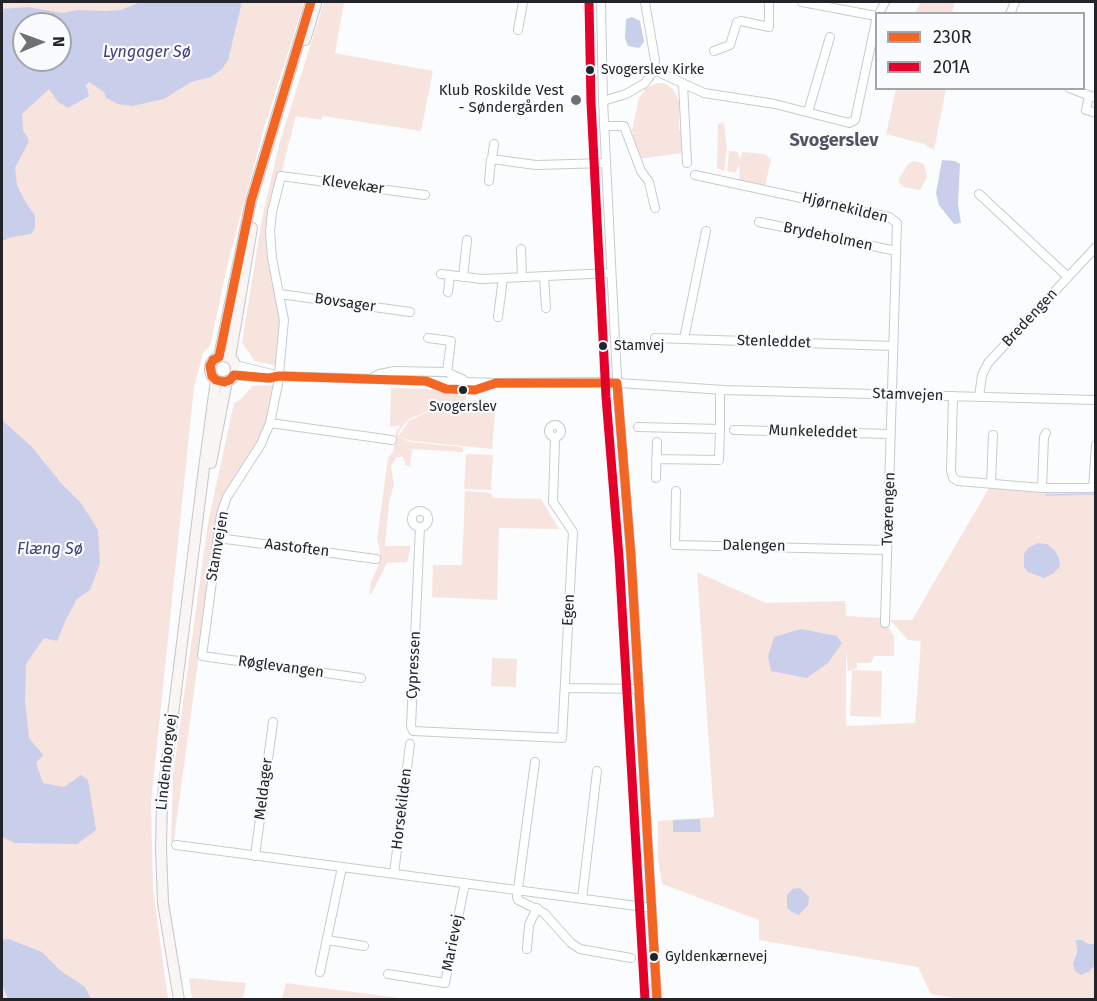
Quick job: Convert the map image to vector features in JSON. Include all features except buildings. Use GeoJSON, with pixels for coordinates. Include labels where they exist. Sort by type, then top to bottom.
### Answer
{"type":"FeatureCollection","features":[{"type":"Feature","properties":{"kind":"main road","name":"Lindenborgvej"},"geometry":{"type":"LineString","coordinates":[[179,999],[163,903],[162,802],[198,524],[227,369],[251,201],[311,2]]}},
{"type":"Feature","properties":{"kind":"main road","name":"Lindenborgvej"},"geometry":{"type":"LineString","coordinates":[[291,74],[310,27],[317,2]]}},
{"type":"Feature","properties":{"kind":"street"},"geometry":{"type":"LineString","coordinates":[[518,30],[523,2]]}},
{"type":"Feature","properties":{"kind":"street"},"geometry":{"type":"LineString","coordinates":[[601,2],[604,126],[617,383],[640,689],[657,999]]}},
{"type":"Feature","properties":{"kind":"street"},"geometry":{"type":"LineString","coordinates":[[603,101],[626,94],[645,82],[654,70],[655,60],[645,2]]}},
{"type":"Feature","properties":{"kind":"street"},"geometry":{"type":"LineString","coordinates":[[714,51],[730,45],[737,22],[769,27],[769,2]]}},
{"type":"Feature","properties":{"kind":"street"},"geometry":{"type":"LineString","coordinates":[[802,2],[875,14]]}},
{"type":"Feature","properties":{"kind":"street"},"geometry":{"type":"LineString","coordinates":[[654,70],[704,93],[775,104],[849,123],[854,122],[875,26]]}},
{"type":"Feature","properties":{"kind":"street"},"geometry":{"type":"LineString","coordinates":[[808,112],[830,37]]}},
{"type":"Feature","properties":{"kind":"street"},"geometry":{"type":"LineString","coordinates":[[683,84],[687,163]]}},
{"type":"Feature","properties":{"kind":"street"},"geometry":{"type":"LineString","coordinates":[[1076,90],[1092,97],[1086,110],[1095,113]]}},
{"type":"Feature","properties":{"kind":"street"},"geometry":{"type":"LineString","coordinates":[[604,126],[624,126],[641,171],[648,182],[655,208]]}},
{"type":"Feature","properties":{"kind":"street"},"geometry":{"type":"LineString","coordinates":[[489,181],[494,144]]}},
{"type":"Feature","properties":{"kind":"street"},"geometry":{"type":"LineString","coordinates":[[492,159],[536,165],[606,163]]}},
{"type":"Feature","properties":{"kind":"street","name":"Hjørnekilden"},"geometry":{"type":"LineString","coordinates":[[695,175],[889,217],[895,221],[897,226],[892,395]]}},
{"type":"Feature","properties":{"kind":"street","name":"Stamvejen"},"geometry":{"type":"LineString","coordinates":[[202,656],[221,514],[228,497],[261,444],[270,423],[279,376],[284,335],[270,231],[281,176]]}},
{"type":"Feature","properties":{"kind":"street","name":"Klevekær"},"geometry":{"type":"LineString","coordinates":[[281,176],[425,195]]}},
{"type":"Feature","properties":{"kind":"street"},"geometry":{"type":"LineString","coordinates":[[979,194],[1068,278]]}},
{"type":"Feature","properties":{"kind":"street","name":"Brydeholmen"},"geometry":{"type":"LineString","coordinates":[[759,222],[896,251]]}},
{"type":"Feature","properties":{"kind":"street"},"geometry":{"type":"LineString","coordinates":[[684,339],[706,231]]}},
{"type":"Feature","properties":{"kind":"street"},"geometry":{"type":"LineString","coordinates":[[463,277],[467,240]]}},
{"type":"Feature","properties":{"kind":"street","name":"Bredengen"},"geometry":{"type":"LineString","coordinates":[[979,397],[982,375],[988,363],[1095,247]]}},
{"type":"Feature","properties":{"kind":"street"},"geometry":{"type":"LineString","coordinates":[[521,249],[522,277]]}},
{"type":"Feature","properties":{"kind":"street"},"geometry":{"type":"LineString","coordinates":[[448,292],[445,275],[482,279],[611,273]]}},
{"type":"Feature","properties":{"kind":"street"},"geometry":{"type":"LineString","coordinates":[[544,276],[546,308]]}},
{"type":"Feature","properties":{"kind":"street"},"geometry":{"type":"LineString","coordinates":[[498,316],[503,278]]}},
{"type":"Feature","properties":{"kind":"street","name":"Bovsager"},"geometry":{"type":"LineString","coordinates":[[280,294],[410,312]]}},
{"type":"Feature","properties":{"kind":"street"},"geometry":{"type":"LineString","coordinates":[[428,338],[451,341],[447,372]]}},
{"type":"Feature","properties":{"kind":"street","name":"Stenleddet"},"geometry":{"type":"LineString","coordinates":[[655,338],[893,346]]}},
{"type":"Feature","properties":{"kind":"street","name":"Stamvejen"},"geometry":{"type":"LineString","coordinates":[[227,369],[269,378],[279,376],[467,382],[617,383],[720,390],[1095,400]]}},
{"type":"Feature","properties":{"kind":"street"},"geometry":{"type":"LineString","coordinates":[[369,379],[379,374],[395,371],[447,372],[467,382]]}},
{"type":"Feature","properties":{"kind":"street"},"geometry":{"type":"LineString","coordinates":[[656,459],[719,460],[720,390]]}},
{"type":"Feature","properties":{"kind":"street","name":"Tværengen"},"geometry":{"type":"LineString","coordinates":[[885,623],[892,395]]}},
{"type":"Feature","properties":{"kind":"street"},"geometry":{"type":"LineString","coordinates":[[953,396],[951,471],[953,478],[958,481],[1042,488],[1094,488],[1095,445]]}},
{"type":"Feature","properties":{"kind":"street"},"geometry":{"type":"LineString","coordinates":[[270,423],[392,440]]}},
{"type":"Feature","properties":{"kind":"street"},"geometry":{"type":"LineString","coordinates":[[638,427],[720,429]]}},
{"type":"Feature","properties":{"kind":"street","name":"Munkeleddet"},"geometry":{"type":"LineString","coordinates":[[734,430],[891,434]]}},
{"type":"Feature","properties":{"kind":"street"},"geometry":{"type":"LineString","coordinates":[[1042,488],[1046,433]]}},
{"type":"Feature","properties":{"kind":"street"},"geometry":{"type":"LineString","coordinates":[[991,483],[993,435]]}},
{"type":"Feature","properties":{"kind":"street","name":"Egen"},"geometry":{"type":"LineString","coordinates":[[474,735],[562,738],[573,532],[553,502],[555,438]]}},
{"type":"Feature","properties":{"kind":"street"},"geometry":{"type":"LineString","coordinates":[[656,478],[657,442]]}},
{"type":"Feature","properties":{"kind":"street","name":"Dalengen"},"geometry":{"type":"LineString","coordinates":[[676,491],[675,545],[887,550]]}},
{"type":"Feature","properties":{"kind":"street","name":"Cypressen"},"geometry":{"type":"LineString","coordinates":[[420,527],[411,726],[413,731],[474,735]]}},
{"type":"Feature","properties":{"kind":"street","name":"Aastoften"},"geometry":{"type":"LineString","coordinates":[[218,538],[376,559]]}},
{"type":"Feature","properties":{"kind":"street","name":"Røglevangen"},"geometry":{"type":"LineString","coordinates":[[202,656],[361,678]]}},
{"type":"Feature","properties":{"kind":"street"},"geometry":{"type":"LineString","coordinates":[[566,688],[640,689]]}},
{"type":"Feature","properties":{"kind":"street","name":"Meldager"},"geometry":{"type":"LineString","coordinates":[[255,856],[273,722]]}},
{"type":"Feature","properties":{"kind":"street","name":"Horsekilden"},"geometry":{"type":"LineString","coordinates":[[394,874],[410,744]]}},
{"type":"Feature","properties":{"kind":"street"},"geometry":{"type":"LineString","coordinates":[[535,762],[518,900],[537,908],[580,949],[631,958]]}},
{"type":"Feature","properties":{"kind":"street"},"geometry":{"type":"LineString","coordinates":[[582,898],[597,771]]}},
{"type":"Feature","properties":{"kind":"street"},"geometry":{"type":"LineString","coordinates":[[176,845],[652,908]]}},
{"type":"Feature","properties":{"kind":"street"},"geometry":{"type":"LineString","coordinates":[[320,972],[342,867]]}},
{"type":"Feature","properties":{"kind":"street","name":"Marievej"},"geometry":{"type":"LineString","coordinates":[[388,974],[445,983],[465,883]]}},
{"type":"Feature","properties":{"kind":"street"},"geometry":{"type":"LineString","coordinates":[[527,949],[529,925],[537,908]]}},
{"type":"Feature","properties":{"kind":"street"},"geometry":{"type":"LineString","coordinates":[[327,940],[364,946]]}},
{"type":"Feature","properties":{"kind":"shaded area"},"geometry":{"type":"Polygon","coordinates":[[[2,2],[304,2],[264,128],[228,262],[210,346],[203,353],[194,387],[151,803],[153,889],[168,999],[2,1000],[2,2]]]}},
{"type":"Feature","properties":{"kind":"shaded area"},"geometry":{"type":"Polygon","coordinates":[[[324,2],[344,2],[335,53],[433,71],[421,131],[323,116],[321,120],[296,116],[269,220],[280,323],[277,366],[255,361],[242,343],[262,218],[279,145],[324,2]]]}},
{"type":"Feature","properties":{"kind":"shaded area"},"geometry":{"type":"Polygon","coordinates":[[[921,2],[955,2],[952,12],[916,12],[921,2]]]}},
{"type":"Feature","properties":{"kind":"shaded area"},"geometry":{"type":"Polygon","coordinates":[[[657,83],[664,83],[673,89],[679,101],[679,130],[683,130],[683,153],[637,159],[632,130],[639,98],[646,88],[657,83]]]}},
{"type":"Feature","properties":{"kind":"shaded area"},"geometry":{"type":"Polygon","coordinates":[[[896,90],[946,90],[934,150],[924,144],[886,134],[896,90]]]}},
{"type":"Feature","properties":{"kind":"shaded area"},"geometry":{"type":"Polygon","coordinates":[[[724,122],[727,149],[724,171],[717,168],[718,124],[724,122]]]}},
{"type":"Feature","properties":{"kind":"shaded area"},"geometry":{"type":"Polygon","coordinates":[[[729,151],[738,152],[740,160],[742,152],[765,154],[771,160],[765,186],[739,180],[740,164],[735,173],[727,171],[729,151]]]}},
{"type":"Feature","properties":{"kind":"shaded area"},"geometry":{"type":"Polygon","coordinates":[[[914,161],[924,164],[927,177],[920,190],[904,187],[898,181],[908,164],[914,161]]]}},
{"type":"Feature","properties":{"kind":"shaded area"},"geometry":{"type":"Polygon","coordinates":[[[275,385],[265,429],[225,496],[218,514],[173,847],[171,840],[173,775],[208,523],[234,403],[240,400],[252,386],[275,385]]]}},
{"type":"Feature","properties":{"kind":"shaded area"},"geometry":{"type":"Polygon","coordinates":[[[391,388],[428,389],[447,394],[466,394],[466,400],[427,411],[408,420],[399,431],[398,437],[409,421],[427,412],[469,400],[496,401],[492,449],[412,441],[399,437],[410,442],[463,447],[463,452],[412,449],[410,466],[406,466],[403,457],[397,457],[391,466],[394,484],[389,502],[385,546],[411,546],[407,562],[387,563],[372,593],[369,594],[372,579],[378,567],[380,549],[377,539],[388,458],[393,452],[396,432],[401,425],[390,427],[391,388]]]}},
{"type":"Feature","properties":{"kind":"shaded area"},"geometry":{"type":"Polygon","coordinates":[[[466,454],[493,455],[491,490],[464,489],[466,454]]]}},
{"type":"Feature","properties":{"kind":"shaded area"},"geometry":{"type":"Polygon","coordinates":[[[989,488],[1043,492],[1095,492],[1096,944],[1088,944],[1082,940],[1073,963],[1090,971],[1095,965],[1095,999],[964,1000],[931,994],[918,967],[759,940],[759,920],[662,884],[658,858],[658,821],[714,817],[697,572],[766,603],[845,601],[846,616],[882,618],[894,636],[894,656],[874,656],[871,663],[857,663],[857,668],[848,671],[846,650],[846,726],[915,723],[921,641],[908,640],[890,620],[912,620],[989,488]]]}},
{"type":"Feature","properties":{"kind":"shaded area"},"geometry":{"type":"Polygon","coordinates":[[[465,491],[491,493],[493,498],[541,499],[559,529],[499,528],[497,600],[432,597],[433,565],[462,565],[465,491]]]}},
{"type":"Feature","properties":{"kind":"shaded area"},"geometry":{"type":"Polygon","coordinates":[[[492,658],[517,659],[516,687],[491,686],[492,658]]]}},
{"type":"Feature","properties":{"kind":"shaded area"},"geometry":{"type":"Polygon","coordinates":[[[852,670],[882,671],[881,717],[850,716],[852,670]]]}},
{"type":"Feature","properties":{"kind":"shaded area"},"geometry":{"type":"Polygon","coordinates":[[[189,978],[246,983],[243,999],[192,999],[189,978]]]}},
{"type":"Feature","properties":{"kind":"shaded area"},"geometry":{"type":"Polygon","coordinates":[[[286,983],[323,988],[407,999],[282,999],[286,983]]]}},
{"type":"Feature","properties":{"kind":"water","name":"Lyngager Sø"},"geometry":{"type":"Polygon","coordinates":[[[140,2],[242,2],[228,60],[222,69],[211,77],[191,82],[164,99],[132,106],[118,104],[106,98],[104,92],[89,82],[86,85],[89,96],[68,108],[58,102],[49,89],[22,114],[23,130],[29,141],[15,168],[17,185],[35,216],[35,228],[31,234],[2,241],[2,9],[28,7],[56,12],[12,12],[12,72],[72,72],[72,12],[67,12],[121,10],[140,2]]]}},
{"type":"Feature","properties":{"kind":"water"},"geometry":{"type":"Polygon","coordinates":[[[632,17],[640,21],[644,42],[639,48],[628,46],[625,38],[626,19],[632,17]]]}},
{"type":"Feature","properties":{"kind":"water"},"geometry":{"type":"Polygon","coordinates":[[[942,160],[955,161],[960,164],[958,204],[961,223],[954,224],[939,205],[936,193],[942,160]]]}},
{"type":"Feature","properties":{"kind":"water","name":"Flæng Sø"},"geometry":{"type":"Polygon","coordinates":[[[2,420],[32,447],[61,483],[81,503],[98,530],[100,563],[90,590],[77,599],[57,641],[44,638],[26,664],[25,701],[29,738],[43,755],[36,763],[43,783],[64,787],[81,775],[88,780],[96,830],[77,844],[15,843],[2,837],[2,420]]]}},
{"type":"Feature","properties":{"kind":"water"},"geometry":{"type":"Polygon","coordinates":[[[1038,543],[1047,544],[1059,558],[1060,566],[1054,573],[1044,578],[1028,572],[1024,567],[1024,554],[1028,548],[1038,543]]]}},
{"type":"Feature","properties":{"kind":"water"},"geometry":{"type":"Polygon","coordinates":[[[801,629],[837,636],[842,643],[828,663],[807,678],[771,671],[768,656],[774,637],[801,629]]]}},
{"type":"Feature","properties":{"kind":"water"},"geometry":{"type":"Polygon","coordinates":[[[700,819],[701,832],[673,832],[673,820],[700,819]]]}},
{"type":"Feature","properties":{"kind":"water"},"geometry":{"type":"Polygon","coordinates":[[[800,888],[809,897],[808,905],[799,915],[787,908],[787,895],[792,889],[800,888]]]}},
{"type":"Feature","properties":{"kind":"water"},"geometry":{"type":"Polygon","coordinates":[[[8,939],[42,952],[61,971],[85,987],[91,999],[8,999],[2,983],[2,940],[8,939]]]}},
{"type":"Feature","properties":{"kind":"water"},"geometry":{"type":"Polygon","coordinates":[[[1076,940],[1095,944],[1095,965],[1090,971],[1081,975],[1075,971],[1073,963],[1077,951],[1076,940]]]}},
{"type":"Feature","properties":{"kind":"waterway"},"geometry":{"type":"LineString","coordinates":[[1046,495],[1096,494]]}},
{"type":"Feature","properties":{"kind":"transit line","name":"230R"},"geometry":{"type":"LineString","coordinates":[[219,357],[251,201],[311,2]]}},
{"type":"Feature","properties":{"kind":"transit line","name":"201A"},"geometry":{"type":"LineString","coordinates":[[589,2],[591,102],[606,397],[619,557],[645,1000]]}},
{"type":"Feature","properties":{"kind":"transit line","name":"230R"},"geometry":{"type":"LineString","coordinates":[[219,357],[213,360],[210,366],[212,376],[224,382],[230,380],[234,375]]}},
{"type":"Feature","properties":{"kind":"transit line","name":"230R"},"geometry":{"type":"LineString","coordinates":[[234,375],[269,378],[279,376],[426,381],[446,389],[475,390],[496,383],[617,383]]}},
{"type":"Feature","properties":{"kind":"transit line","name":"230R"},"geometry":{"type":"LineString","coordinates":[[617,383],[631,556],[657,1000]]}},
{"type":"Feature","properties":{"kind":"place","name":"Svogerslev Kirke"},"geometry":{"type":"Point","coordinates":[590,70]}},
{"type":"Feature","properties":{"kind":"place","name":"Klub Roskilde Vest - Søndergården"},"geometry":{"type":"Point","coordinates":[576,100]}},
{"type":"Feature","properties":{"kind":"place","name":"Stamvej"},"geometry":{"type":"Point","coordinates":[603,346]}},
{"type":"Feature","properties":{"kind":"place","name":"Svogerslev"},"geometry":{"type":"Point","coordinates":[463,390]}},
{"type":"Feature","properties":{"kind":"place","name":"Gyldenkærnevej"},"geometry":{"type":"Point","coordinates":[654,957]}},
{"type":"Feature","properties":{"kind":"district","name":"Svogerslev"},"geometry":{"type":"Point","coordinates":[834,141]}}]}
